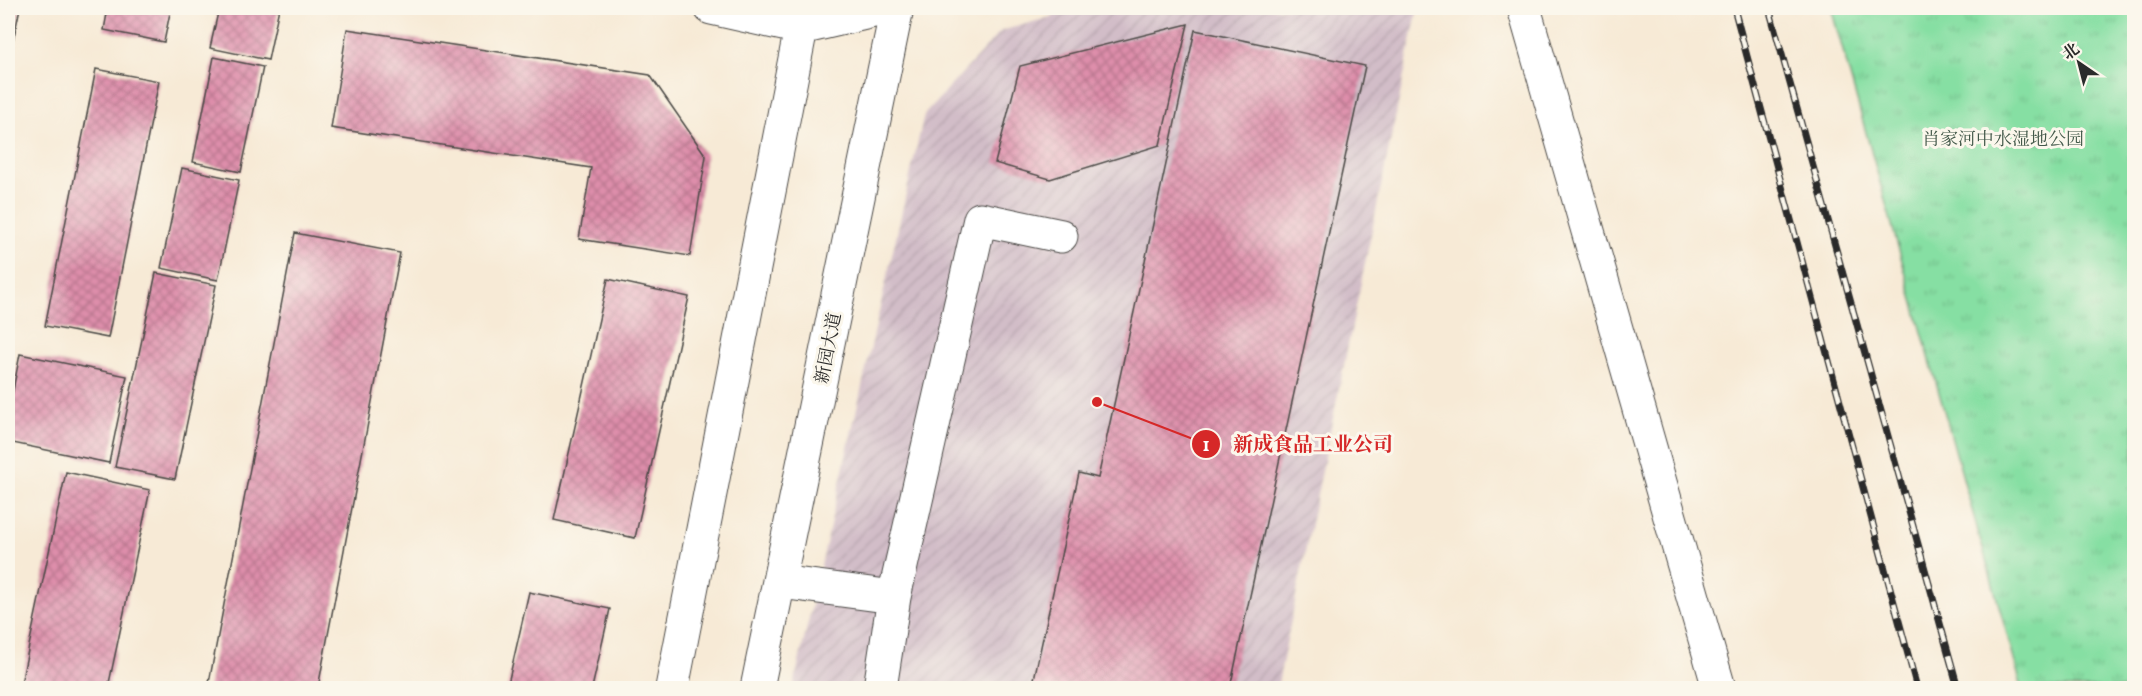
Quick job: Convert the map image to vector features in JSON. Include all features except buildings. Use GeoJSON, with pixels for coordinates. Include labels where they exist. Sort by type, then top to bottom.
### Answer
{"type":"FeatureCollection","features":[{"type":"Feature","properties":{"kind":"street"},"geometry":{"type":"LineString","coordinates":[[711,8],[801,28],[888,8]]}},
{"type":"Feature","properties":{"kind":"street","name":"新园大道"},"geometry":{"type":"LineString","coordinates":[[757,688],[897,8]]}},
{"type":"Feature","properties":{"kind":"street"},"geometry":{"type":"LineString","coordinates":[[1524,8],[1719,688]]}},
{"type":"Feature","properties":{"kind":"street"},"geometry":{"type":"LineString","coordinates":[[672,688],[801,28]]}},
{"type":"Feature","properties":{"kind":"street"},"geometry":{"type":"LineString","coordinates":[[880,688],[894,597],[980,219],[1061,236]]}},
{"type":"Feature","properties":{"kind":"street"},"geometry":{"type":"LineString","coordinates":[[780,582],[894,597]]}},
{"type":"Feature","properties":{"kind":"shaded area"},"geometry":{"type":"Polygon","coordinates":[[[1083,8],[1418,8],[1277,688],[793,688],[924,115],[1001,31],[1083,8]]]}},
{"type":"Feature","properties":{"kind":"green space","name":"肖家河中水湿地公园"},"geometry":{"type":"Polygon","coordinates":[[[1831,8],[2134,8],[2134,688],[2022,688],[1831,8]]]}},
{"type":"Feature","properties":{"kind":"railway"},"geometry":{"type":"LineString","coordinates":[[1734,8],[1917,688]]}},
{"type":"Feature","properties":{"kind":"railway"},"geometry":{"type":"LineString","coordinates":[[1769,8],[1958,688]]}},
{"type":"Feature","properties":{"kind":"railway"},"geometry":{"type":"LineString","coordinates":[[2133,8],[2134,13]]}},
{"type":"Feature","properties":{"kind":"place","name":"新成食品工业公司"},"geometry":{"type":"Point","coordinates":[1097,402]}}]}
